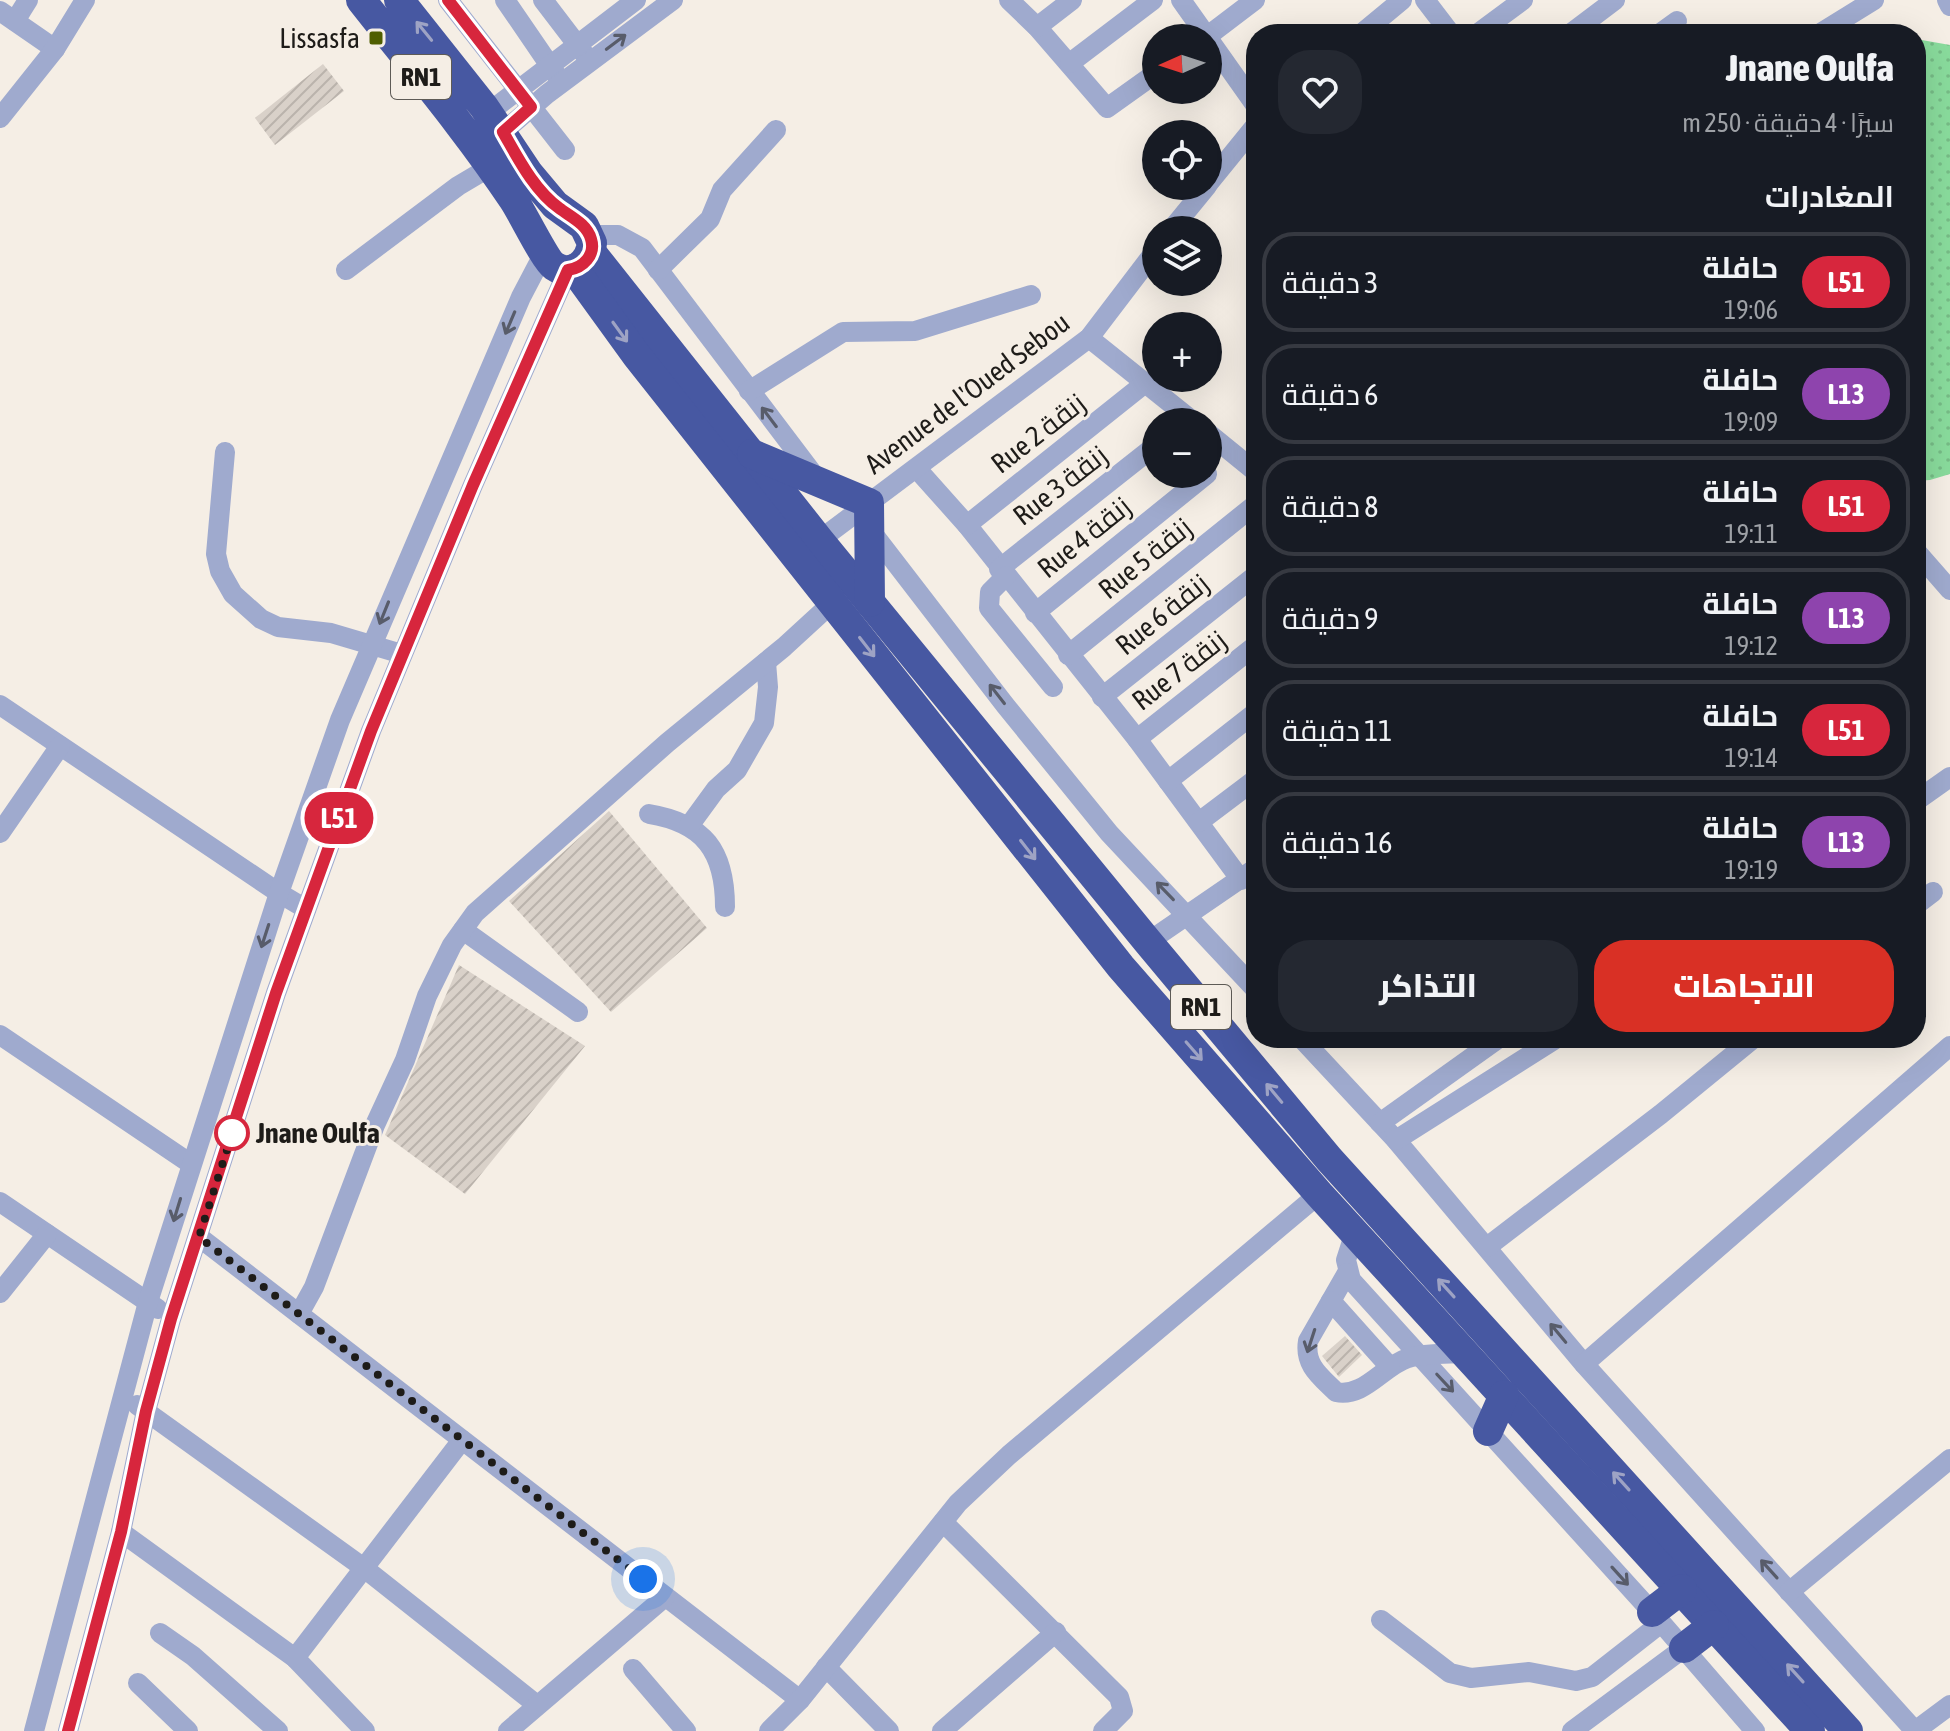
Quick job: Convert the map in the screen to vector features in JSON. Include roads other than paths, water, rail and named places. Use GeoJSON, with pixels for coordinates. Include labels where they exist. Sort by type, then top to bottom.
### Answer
{"type":"FeatureCollection","features":[{"type":"Feature","properties":{"kind":"highway","name":"RN1"},"geometry":{"type":"LineString","coordinates":[[361,0],[512,198],[573,256],[749,453],[808,549],[832,603],[1121,967],[1319,1194],[1810,1731]]}},
{"type":"Feature","properties":{"kind":"highway","name":"RN1"},"geometry":{"type":"LineString","coordinates":[[399,0],[492,117],[529,174],[555,205],[584,226],[573,256]]}},
{"type":"Feature","properties":{"kind":"highway","name":"RN1"},"geometry":{"type":"LineString","coordinates":[[458,124],[456,109],[462,100],[472,100],[492,117]]}},
{"type":"Feature","properties":{"kind":"highway","name":"RN1"},"geometry":{"type":"LineString","coordinates":[[573,256],[637,356],[808,549],[870,602],[1329,1159],[1848,1731]]}},
{"type":"Feature","properties":{"kind":"highway"},"geometry":{"type":"LineString","coordinates":[[749,453],[817,479],[870,517],[870,602]]}},
{"type":"Feature","properties":{"kind":"highway"},"geometry":{"type":"LineString","coordinates":[[1488,1431],[1504,1395]]}},
{"type":"Feature","properties":{"kind":"highway"},"geometry":{"type":"LineString","coordinates":[[1657,1617],[1682,1589]]}},
{"type":"Feature","properties":{"kind":"highway"},"geometry":{"type":"LineString","coordinates":[[1684,1648],[1714,1625]]}},
{"type":"Feature","properties":{"kind":"street"},"geometry":{"type":"LineString","coordinates":[[28,0],[7,16],[55,49]]}},
{"type":"Feature","properties":{"kind":"street"},"geometry":{"type":"LineString","coordinates":[[0,118],[55,49],[85,0]]}},
{"type":"Feature","properties":{"kind":"street"},"geometry":{"type":"LineString","coordinates":[[448,0],[565,150]]}},
{"type":"Feature","properties":{"kind":"street"},"geometry":{"type":"LineString","coordinates":[[505,0],[562,83]]}},
{"type":"Feature","properties":{"kind":"street"},"geometry":{"type":"LineString","coordinates":[[492,117],[517,90],[636,0]]}},
{"type":"Feature","properties":{"kind":"street"},"geometry":{"type":"LineString","coordinates":[[492,117],[531,107],[673,0]]}},
{"type":"Feature","properties":{"kind":"street"},"geometry":{"type":"LineString","coordinates":[[1009,0],[1070,63],[1107,108],[1142,83]]}},
{"type":"Feature","properties":{"kind":"street"},"geometry":{"type":"LineString","coordinates":[[1037,27],[1072,0]]}},
{"type":"Feature","properties":{"kind":"street"},"geometry":{"type":"LineString","coordinates":[[1070,63],[1153,0]]}},
{"type":"Feature","properties":{"kind":"street"},"geometry":{"type":"LineString","coordinates":[[1181,0],[1197,24]]}},
{"type":"Feature","properties":{"kind":"street"},"geometry":{"type":"LineString","coordinates":[[1222,25],[1255,0]]}},
{"type":"Feature","properties":{"kind":"street"},"geometry":{"type":"LineString","coordinates":[[1373,24],[1402,0]]}},
{"type":"Feature","properties":{"kind":"street"},"geometry":{"type":"LineString","coordinates":[[1425,0],[1443,24]]}},
{"type":"Feature","properties":{"kind":"street"},"geometry":{"type":"LineString","coordinates":[[1491,24],[1523,0]]}},
{"type":"Feature","properties":{"kind":"street"},"geometry":{"type":"LineString","coordinates":[[1583,24],[1615,0]]}},
{"type":"Feature","properties":{"kind":"street"},"geometry":{"type":"LineString","coordinates":[[1835,24],[1874,0]]}},
{"type":"Feature","properties":{"kind":"street"},"geometry":{"type":"LineString","coordinates":[[1947,0],[1950,6]]}},
{"type":"Feature","properties":{"kind":"street"},"geometry":{"type":"LineString","coordinates":[[545,1],[590,61]]}},
{"type":"Feature","properties":{"kind":"street"},"geometry":{"type":"LineString","coordinates":[[1673,24],[1677,21]]}},
{"type":"Feature","properties":{"kind":"street"},"geometry":{"type":"LineString","coordinates":[[1222,59],[1246,92]]}},
{"type":"Feature","properties":{"kind":"street"},"geometry":{"type":"LineString","coordinates":[[658,270],[710,219],[722,190],[776,130]]}},
{"type":"Feature","properties":{"kind":"street"},"geometry":{"type":"LineString","coordinates":[[1222,167],[1246,137]]}},
{"type":"Feature","properties":{"kind":"street"},"geometry":{"type":"LineString","coordinates":[[346,270],[458,186],[490,167]]}},
{"type":"Feature","properties":{"kind":"street"},"geometry":{"type":"LineString","coordinates":[[1182,216],[1195,200]]}},
{"type":"Feature","properties":{"kind":"street"},"geometry":{"type":"LineString","coordinates":[[34,1731],[148,1302],[279,893],[340,720],[521,297],[573,256],[618,235],[631,240],[642,248],[817,479]]}},
{"type":"Feature","properties":{"kind":"street"},"geometry":{"type":"LineString","coordinates":[[68,1731],[121,1532],[146,1411],[171,1319],[276,993],[402,654],[573,256]]}},
{"type":"Feature","properties":{"kind":"street","name":"Avenue de l'Oued Sebou"},"geometry":{"type":"LineString","coordinates":[[808,549],[870,517],[917,469],[1089,338],[1142,268]]}},
{"type":"Feature","properties":{"kind":"street"},"geometry":{"type":"LineString","coordinates":[[749,391],[843,332],[915,331],[1031,295]]}},
{"type":"Feature","properties":{"kind":"street"},"geometry":{"type":"LineString","coordinates":[[1089,338],[1142,382]]}},
{"type":"Feature","properties":{"kind":"street","name":"Rue 2 زنقة"},"geometry":{"type":"LineString","coordinates":[[967,525],[1142,386]]}},
{"type":"Feature","properties":{"kind":"street"},"geometry":{"type":"LineString","coordinates":[[1154,392],[1174,408]]}},
{"type":"Feature","properties":{"kind":"street"},"geometry":{"type":"LineString","coordinates":[[1222,444],[1246,463]]}},
{"type":"Feature","properties":{"kind":"street"},"geometry":{"type":"LineString","coordinates":[[225,452],[216,554],[220,571],[233,594],[261,619],[278,627],[331,633],[402,654]]}},
{"type":"Feature","properties":{"kind":"street","name":"Rue 4 زنقة"},"geometry":{"type":"LineString","coordinates":[[1222,461],[1233,452]]}},
{"type":"Feature","properties":{"kind":"street","name":"Rue 3 زنقة"},"geometry":{"type":"LineString","coordinates":[[1002,572],[1142,457]]}},
{"type":"Feature","properties":{"kind":"street"},"geometry":{"type":"LineString","coordinates":[[917,469],[967,525],[1199,822],[1246,872]]}},
{"type":"Feature","properties":{"kind":"street","name":"Rue 4 زنقة"},"geometry":{"type":"LineString","coordinates":[[1035,613],[1189,488]]}},
{"type":"Feature","properties":{"kind":"street","name":"Rue 5 زنقة"},"geometry":{"type":"LineString","coordinates":[[1068,655],[1246,512]]}},
{"type":"Feature","properties":{"kind":"street"},"geometry":{"type":"LineString","coordinates":[[870,517],[1005,705],[1100,822],[1246,973]]}},
{"type":"Feature","properties":{"kind":"street"},"geometry":{"type":"LineString","coordinates":[[1926,562],[1950,590]]}},
{"type":"Feature","properties":{"kind":"street"},"geometry":{"type":"LineString","coordinates":[[1002,572],[990,592],[989,608],[1053,687]]}},
{"type":"Feature","properties":{"kind":"street","name":"Rue 6 زنقة"},"geometry":{"type":"LineString","coordinates":[[1102,697],[1246,583]]}},
{"type":"Feature","properties":{"kind":"street"},"geometry":{"type":"LineString","coordinates":[[396,584],[426,597]]}},
{"type":"Feature","properties":{"kind":"street"},"geometry":{"type":"LineString","coordinates":[[299,1314],[314,1287],[375,1125],[405,1060],[427,996],[452,945],[475,913],[667,743],[832,603]]}},
{"type":"Feature","properties":{"kind":"street","name":"Rue 7 زنقة"},"geometry":{"type":"LineString","coordinates":[[1137,739],[1246,653]]}},
{"type":"Feature","properties":{"kind":"street"},"geometry":{"type":"LineString","coordinates":[[689,826],[716,789],[737,770],[764,723],[768,687],[766,662]]}},
{"type":"Feature","properties":{"kind":"street"},"geometry":{"type":"LineString","coordinates":[[0,705],[306,909]]}},
{"type":"Feature","properties":{"kind":"street"},"geometry":{"type":"LineString","coordinates":[[1168,781],[1246,720]]}},
{"type":"Feature","properties":{"kind":"street"},"geometry":{"type":"LineString","coordinates":[[0,833],[60,746]]}},
{"type":"Feature","properties":{"kind":"street"},"geometry":{"type":"LineString","coordinates":[[1926,794],[1950,777]]}},
{"type":"Feature","properties":{"kind":"street"},"geometry":{"type":"LineString","coordinates":[[1199,822],[1246,787]]}},
{"type":"Feature","properties":{"kind":"street"},"geometry":{"type":"LineString","coordinates":[[649,814],[675,818],[708,841],[720,864],[725,907]]}},
{"type":"Feature","properties":{"kind":"street"},"geometry":{"type":"LineString","coordinates":[[1148,942],[1246,875]]}},
{"type":"Feature","properties":{"kind":"street"},"geometry":{"type":"LineString","coordinates":[[1926,897],[1933,892]]}},
{"type":"Feature","properties":{"kind":"street"},"geometry":{"type":"LineString","coordinates":[[463,930],[578,1012]]}},
{"type":"Feature","properties":{"kind":"street"},"geometry":{"type":"LineString","coordinates":[[0,1035],[191,1164]]}},
{"type":"Feature","properties":{"kind":"street"},"geometry":{"type":"LineString","coordinates":[[1584,1364],[1950,1046]]}},
{"type":"Feature","properties":{"kind":"street"},"geometry":{"type":"LineString","coordinates":[[1310,1048],[1396,1140],[1584,1364],[1915,1731],[1950,1705]]}},
{"type":"Feature","properties":{"kind":"street"},"geometry":{"type":"LineString","coordinates":[[1380,1123],[1485,1048]]}},
{"type":"Feature","properties":{"kind":"street"},"geometry":{"type":"LineString","coordinates":[[1396,1140],[1541,1048]]}},
{"type":"Feature","properties":{"kind":"street"},"geometry":{"type":"LineString","coordinates":[[1487,1247],[1742,1048]]}},
{"type":"Feature","properties":{"kind":"street"},"geometry":{"type":"LineString","coordinates":[[769,1731],[800,1700],[958,1503],[1009,1455],[1319,1194]]}},
{"type":"Feature","properties":{"kind":"street"},"geometry":{"type":"LineString","coordinates":[[0,1202],[171,1319]]}},
{"type":"Feature","properties":{"kind":"street"},"geometry":{"type":"LineString","coordinates":[[1355,1232],[1346,1260],[1347,1273],[1308,1341],[1307,1357],[1311,1366],[1336,1392],[1342,1393],[1357,1391],[1400,1361],[1420,1356],[1465,1353]]}},
{"type":"Feature","properties":{"kind":"street"},"geometry":{"type":"LineString","coordinates":[[0,1293],[47,1234]]}},
{"type":"Feature","properties":{"kind":"street"},"geometry":{"type":"LineString","coordinates":[[199,1237],[800,1700]]}},
{"type":"Feature","properties":{"kind":"street"},"geometry":{"type":"LineString","coordinates":[[1347,1273],[1657,1617],[1751,1729],[1781,1699]]}},
{"type":"Feature","properties":{"kind":"street"},"geometry":{"type":"LineString","coordinates":[[1331,1301],[1390,1367]]}},
{"type":"Feature","properties":{"kind":"street"},"geometry":{"type":"LineString","coordinates":[[123,1397],[364,1568],[537,1705]]}},
{"type":"Feature","properties":{"kind":"street"},"geometry":{"type":"LineString","coordinates":[[295,1658],[462,1440]]}},
{"type":"Feature","properties":{"kind":"street"},"geometry":{"type":"LineString","coordinates":[[1789,1592],[1950,1459]]}},
{"type":"Feature","properties":{"kind":"street"},"geometry":{"type":"LineString","coordinates":[[943,1522],[1119,1697],[1123,1711],[1103,1731]]}},
{"type":"Feature","properties":{"kind":"street"},"geometry":{"type":"LineString","coordinates":[[121,1532],[295,1658],[365,1731]]}},
{"type":"Feature","properties":{"kind":"street"},"geometry":{"type":"LineString","coordinates":[[508,1731],[665,1597]]}},
{"type":"Feature","properties":{"kind":"street"},"geometry":{"type":"LineString","coordinates":[[1381,1620],[1450,1673],[1471,1678],[1529,1672],[1576,1681],[1592,1677],[1657,1617]]}},
{"type":"Feature","properties":{"kind":"street"},"geometry":{"type":"LineString","coordinates":[[942,1731],[1056,1632]]}},
{"type":"Feature","properties":{"kind":"street"},"geometry":{"type":"LineString","coordinates":[[160,1633],[193,1656],[278,1731]]}},
{"type":"Feature","properties":{"kind":"street"},"geometry":{"type":"LineString","coordinates":[[1572,1731],[1684,1648]]}},
{"type":"Feature","properties":{"kind":"street"},"geometry":{"type":"LineString","coordinates":[[826,1667],[889,1731]]}},
{"type":"Feature","properties":{"kind":"street"},"geometry":{"type":"LineString","coordinates":[[633,1669],[686,1731]]}},
{"type":"Feature","properties":{"kind":"street"},"geometry":{"type":"LineString","coordinates":[[138,1683],[188,1731]]}},
{"type":"Feature","properties":{"kind":"place","name":"Lissasfa"},"geometry":{"type":"Point","coordinates":[376,38]}},
{"type":"Feature","properties":{"kind":"place","name":"Jnane Oulfa"},"geometry":{"type":"Point","coordinates":[232,1133]}}]}
